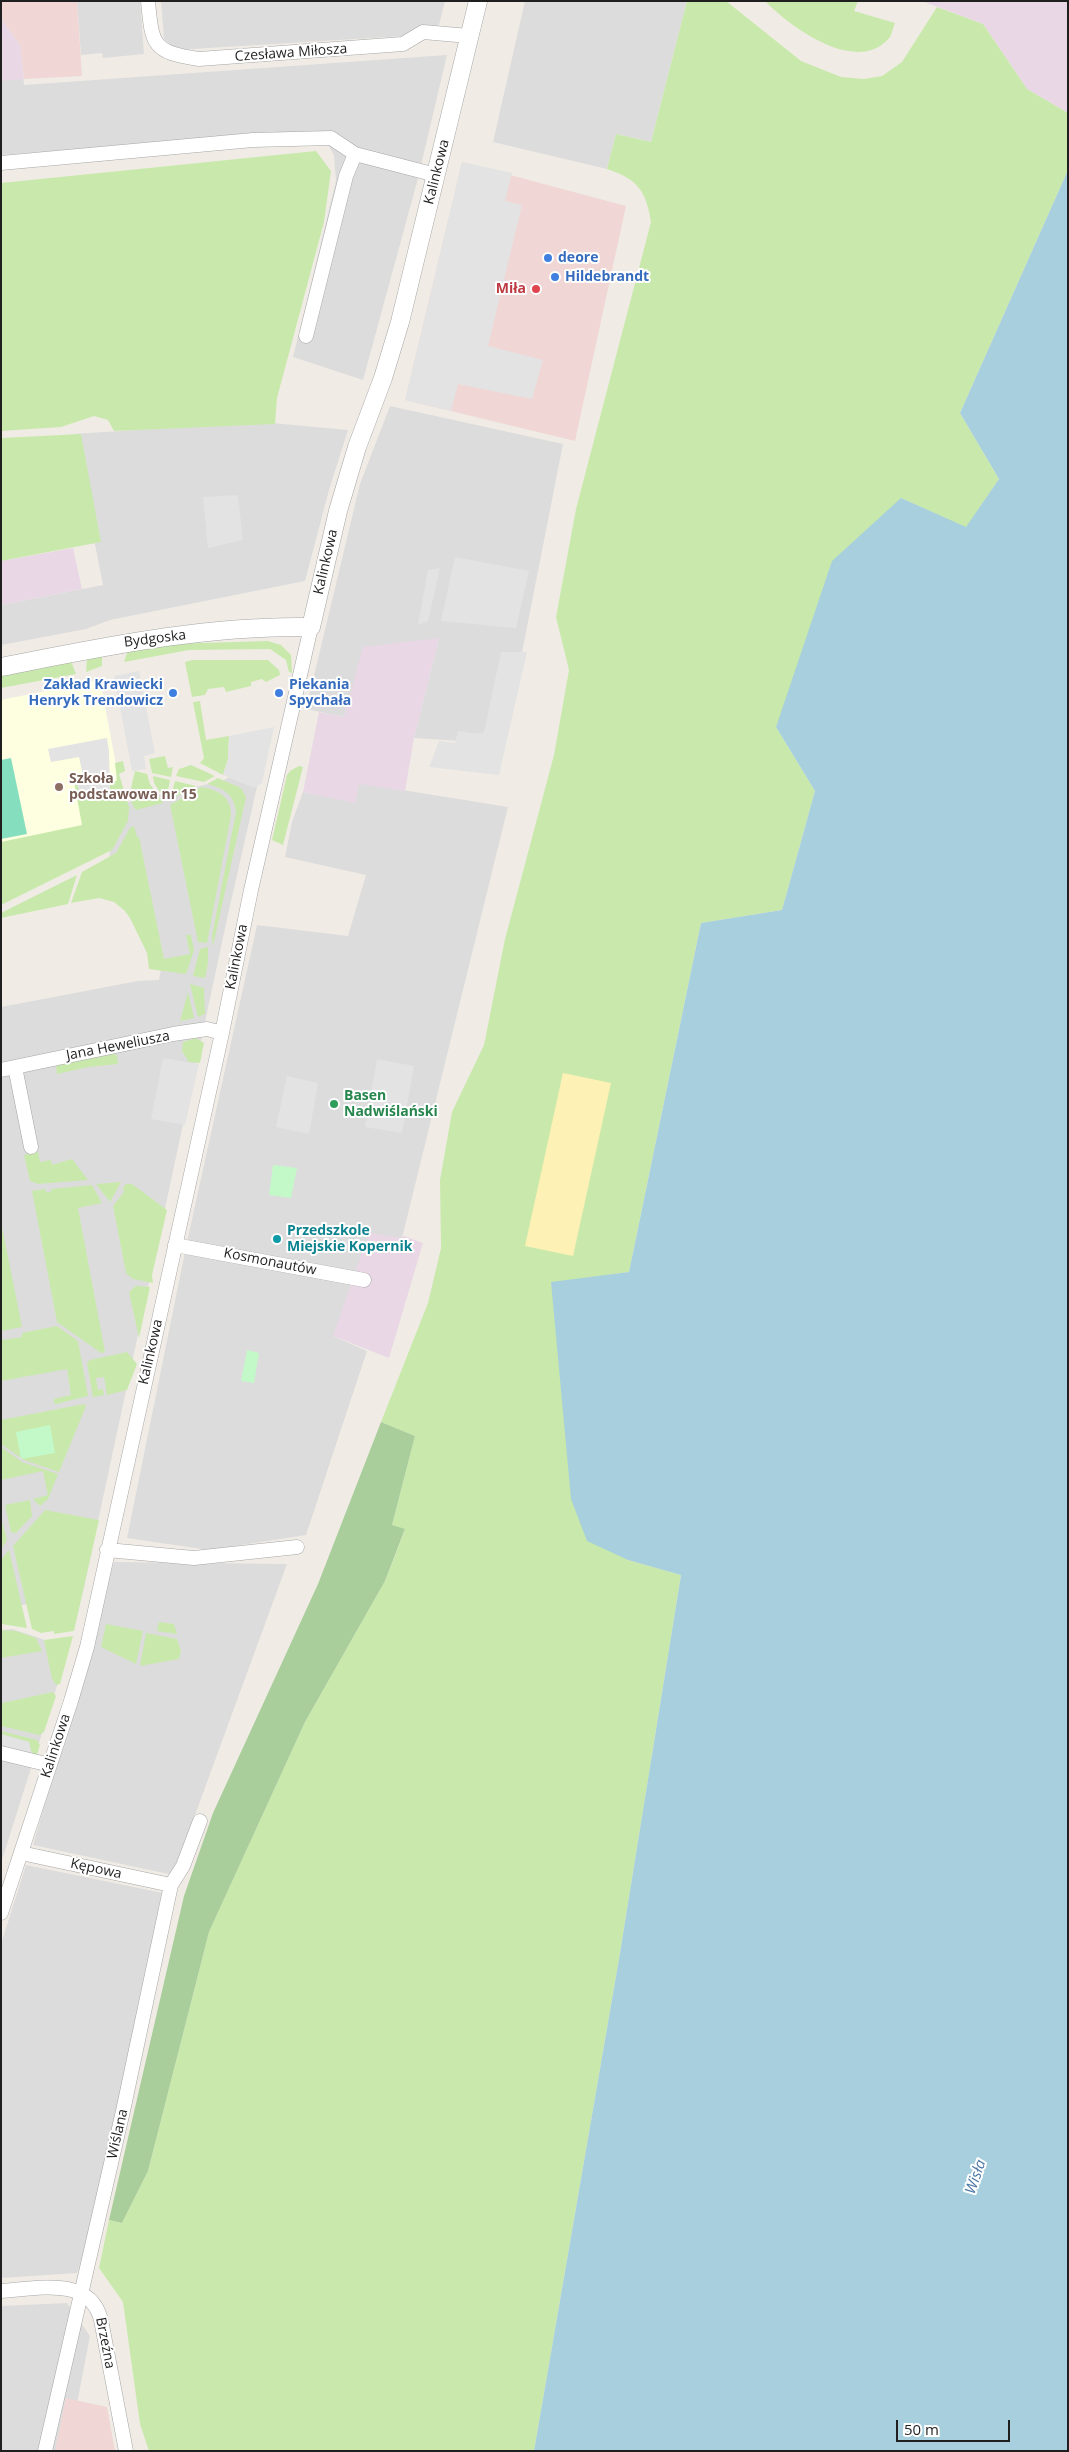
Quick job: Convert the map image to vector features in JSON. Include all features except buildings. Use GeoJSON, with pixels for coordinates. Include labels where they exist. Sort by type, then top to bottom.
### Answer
{"type":"FeatureCollection","features":[{"type":"Feature","properties":{"kind":"street","name":"Czesława Miłosza"},"geometry":{"type":"LineString","coordinates":[[148,1],[151,35],[159,46],[173,55],[199,59],[242,58],[403,44],[423,32],[469,36]]}},
{"type":"Feature","properties":{"kind":"street","name":"Kalinkowa"},"geometry":{"type":"LineString","coordinates":[[1,1913],[50,1765],[86,1647],[222,1033],[251,890],[341,501],[400,322],[478,1]]}},
{"type":"Feature","properties":{"kind":"street"},"geometry":{"type":"LineString","coordinates":[[1,163],[262,139],[331,138],[355,154],[436,175]]}},
{"type":"Feature","properties":{"kind":"street"},"geometry":{"type":"LineString","coordinates":[[306,336],[346,176],[355,154]]}},
{"type":"Feature","properties":{"kind":"street","name":"Bydgoska"},"geometry":{"type":"LineString","coordinates":[[1,667],[138,640],[249,628],[311,628]]}},
{"type":"Feature","properties":{"kind":"street","name":"Jana Heweliusza"},"geometry":{"type":"LineString","coordinates":[[31,1147],[8,1068],[173,1034],[207,1029],[222,1033]]}},
{"type":"Feature","properties":{"kind":"street","name":"Kosmonautów"},"geometry":{"type":"LineString","coordinates":[[175,1245],[364,1280]]}},
{"type":"Feature","properties":{"kind":"street"},"geometry":{"type":"LineString","coordinates":[[108,1550],[194,1558],[297,1547]]}},
{"type":"Feature","properties":{"kind":"street"},"geometry":{"type":"LineString","coordinates":[[1,1752],[50,1765]]}},
{"type":"Feature","properties":{"kind":"street","name":"Wiślana"},"geometry":{"type":"LineString","coordinates":[[45,2451],[82,2292],[171,1885],[184,1866],[200,1821]]}},
{"type":"Feature","properties":{"kind":"street","name":"Kępowa"},"geometry":{"type":"LineString","coordinates":[[21,1853],[171,1885]]}},
{"type":"Feature","properties":{"kind":"street"},"geometry":{"type":"LineString","coordinates":[[1,2291],[58,2288],[82,2292]]}},
{"type":"Feature","properties":{"kind":"street","name":"Brzeźna"},"geometry":{"type":"LineString","coordinates":[[82,2292],[89,2298],[99,2313],[126,2451]]}},
{"type":"Feature","properties":{"kind":"shaded area"},"geometry":{"type":"Polygon","coordinates":[[[1,1],[77,1],[82,76],[24,79],[20,45],[1,19],[1,1]]]}},
{"type":"Feature","properties":{"kind":"shaded area"},"geometry":{"type":"Polygon","coordinates":[[[77,1],[140,1],[144,54],[103,58],[102,53],[81,55],[77,1]]]}},
{"type":"Feature","properties":{"kind":"shaded area"},"geometry":{"type":"Polygon","coordinates":[[[161,1],[445,1],[439,25],[404,36],[176,50],[164,39],[161,1]]]}},
{"type":"Feature","properties":{"kind":"shaded area"},"geometry":{"type":"Polygon","coordinates":[[[525,1],[687,1],[651,142],[616,134],[607,169],[493,142],[525,1]]]}},
{"type":"Feature","properties":{"kind":"shaded area"},"geometry":{"type":"Polygon","coordinates":[[[922,1],[1068,1],[1068,113],[1027,89],[983,24],[922,1]]]}},
{"type":"Feature","properties":{"kind":"shaded area"},"geometry":{"type":"Polygon","coordinates":[[[1,19],[20,45],[24,85],[447,55],[417,182],[363,380],[293,357],[336,181],[334,155],[320,131],[1,155],[1,19]]]}},
{"type":"Feature","properties":{"kind":"shaded area"},"geometry":{"type":"Polygon","coordinates":[[[1,19],[20,45],[24,79],[1,81],[1,19]]]}},
{"type":"Feature","properties":{"kind":"shaded area"},"geometry":{"type":"Polygon","coordinates":[[[462,162],[626,206],[575,441],[405,400],[462,162]]]}},
{"type":"Feature","properties":{"kind":"shaded area"},"geometry":{"type":"Polygon","coordinates":[[[462,162],[512,173],[505,201],[522,205],[488,346],[543,360],[532,399],[458,384],[451,411],[405,400],[462,162]]]}},
{"type":"Feature","properties":{"kind":"shaded area"},"geometry":{"type":"Polygon","coordinates":[[[390,406],[563,444],[504,744],[414,738],[439,638],[344,717],[306,709],[360,484],[390,406]]]}},
{"type":"Feature","properties":{"kind":"shaded area"},"geometry":{"type":"Polygon","coordinates":[[[261,422],[348,430],[329,490],[305,581],[110,620],[86,629],[1,645],[1,605],[103,585],[73,434],[261,422]]]}},
{"type":"Feature","properties":{"kind":"shaded area"},"geometry":{"type":"Polygon","coordinates":[[[238,495],[243,540],[208,548],[203,497],[238,495]]]}},
{"type":"Feature","properties":{"kind":"shaded area"},"geometry":{"type":"Polygon","coordinates":[[[73,548],[82,589],[1,605],[1,561],[73,548]]]}},
{"type":"Feature","properties":{"kind":"shaded area"},"geometry":{"type":"Polygon","coordinates":[[[455,557],[529,571],[516,628],[441,621],[455,557]]]}},
{"type":"Feature","properties":{"kind":"shaded area"},"geometry":{"type":"Polygon","coordinates":[[[440,568],[428,621],[418,625],[428,570],[440,568]]]}},
{"type":"Feature","properties":{"kind":"shaded area"},"geometry":{"type":"Polygon","coordinates":[[[439,638],[414,738],[405,791],[359,784],[355,803],[303,792],[319,712],[344,717],[363,647],[439,638]]]}},
{"type":"Feature","properties":{"kind":"shaded area"},"geometry":{"type":"Polygon","coordinates":[[[501,652],[527,652],[499,775],[429,767],[439,741],[455,743],[458,731],[478,734],[484,732],[501,652]]]}},
{"type":"Feature","properties":{"kind":"shaded area"},"geometry":{"type":"Polygon","coordinates":[[[139,671],[155,753],[144,756],[146,769],[132,771],[114,676],[139,671]]]}},
{"type":"Feature","properties":{"kind":"shaded area","name":"Szkoła podstawowa nr 15"},"geometry":{"type":"Polygon","coordinates":[[[100,680],[117,770],[114,817],[1,899],[1,700],[100,680]]]}},
{"type":"Feature","properties":{"kind":"shaded area"},"geometry":{"type":"Polygon","coordinates":[[[274,727],[262,783],[254,788],[223,775],[228,759],[229,736],[274,727]]]}},
{"type":"Feature","properties":{"kind":"shaded area"},"geometry":{"type":"Polygon","coordinates":[[[107,738],[110,796],[80,798],[76,778],[83,776],[79,757],[51,762],[48,749],[107,738]]]}},
{"type":"Feature","properties":{"kind":"shaded area"},"geometry":{"type":"Polygon","coordinates":[[[236,774],[259,778],[82,1596],[1,1608],[1,1007],[138,981],[159,980],[161,969],[120,902],[109,860],[115,805],[222,781],[236,774]]]}},
{"type":"Feature","properties":{"kind":"shaded area"},"geometry":{"type":"Polygon","coordinates":[[[359,783],[508,807],[402,1238],[333,1336],[367,1351],[306,1535],[209,1550],[127,1538],[187,1242],[257,925],[348,936],[366,875],[285,857],[292,822],[303,792],[355,802],[359,783]]]}},
{"type":"Feature","properties":{"kind":"shaded area"},"geometry":{"type":"Polygon","coordinates":[[[163,1058],[199,1064],[185,1125],[151,1119],[163,1058]]]}},
{"type":"Feature","properties":{"kind":"shaded area"},"geometry":{"type":"Polygon","coordinates":[[[377,1059],[414,1066],[402,1133],[365,1127],[377,1059]]]}},
{"type":"Feature","properties":{"kind":"shaded area"},"geometry":{"type":"Polygon","coordinates":[[[287,1076],[318,1083],[309,1134],[276,1127],[287,1076]]]}},
{"type":"Feature","properties":{"kind":"shaded area"},"geometry":{"type":"Polygon","coordinates":[[[369,1233],[401,1238],[404,1236],[423,1243],[389,1358],[333,1336],[369,1233]]]}},
{"type":"Feature","properties":{"kind":"shaded area"},"geometry":{"type":"Polygon","coordinates":[[[114,1562],[287,1564],[173,1875],[33,1845],[114,1562]]]}},
{"type":"Feature","properties":{"kind":"shaded area"},"geometry":{"type":"Polygon","coordinates":[[[12,1629],[69,1648],[1,1863],[1,1630],[12,1629]]]}},
{"type":"Feature","properties":{"kind":"shaded area"},"geometry":{"type":"Polygon","coordinates":[[[1,1734],[29,1742],[32,1755],[1,1747],[1,1734]]]}},
{"type":"Feature","properties":{"kind":"shaded area"},"geometry":{"type":"Polygon","coordinates":[[[26,1865],[163,1893],[142,1997],[77,2273],[1,2278],[1,1944],[26,1865]]]}},
{"type":"Feature","properties":{"kind":"shaded area"},"geometry":{"type":"Polygon","coordinates":[[[67,2303],[90,2336],[68,2451],[1,2451],[1,2306],[67,2303]]]}},
{"type":"Feature","properties":{"kind":"shaded area"},"geometry":{"type":"Polygon","coordinates":[[[66,2398],[107,2407],[115,2451],[55,2451],[66,2398]]]}},
{"type":"Feature","properties":{"kind":"green space"},"geometry":{"type":"Polygon","coordinates":[[[687,1],[726,1],[801,61],[841,77],[864,79],[882,76],[902,62],[937,7],[983,24],[1027,89],[1068,113],[1068,170],[960,413],[999,479],[966,528],[901,498],[776,727],[815,791],[782,910],[701,923],[629,1272],[551,1283],[628,1560],[681,1575],[619,1959],[534,2451],[149,2451],[140,2424],[123,2302],[99,2268],[109,2220],[122,2223],[148,2171],[209,1932],[305,1722],[385,1581],[405,1530],[392,1525],[415,1436],[381,1422],[428,1303],[441,1248],[440,1180],[452,1112],[484,1045],[505,939],[554,755],[569,670],[556,617],[576,509],[651,222],[646,202],[639,188],[626,177],[607,169],[616,134],[651,142],[687,1]]]}},
{"type":"Feature","properties":{"kind":"green space"},"geometry":{"type":"Polygon","coordinates":[[[765,1],[858,1],[854,11],[895,23],[890,37],[876,48],[860,52],[843,50],[825,44],[807,34],[776,12],[765,1]]]}},
{"type":"Feature","properties":{"kind":"green space"},"geometry":{"type":"Polygon","coordinates":[[[316,151],[331,171],[324,222],[277,398],[275,424],[114,431],[108,420],[94,416],[61,427],[1,431],[1,183],[316,151]]]}},
{"type":"Feature","properties":{"kind":"green space"},"geometry":{"type":"Polygon","coordinates":[[[81,434],[101,542],[1,561],[1,438],[81,434]]]}},
{"type":"Feature","properties":{"kind":"green space"},"geometry":{"type":"Polygon","coordinates":[[[268,641],[281,645],[291,655],[292,673],[289,672],[286,660],[270,649],[189,650],[124,662],[128,650],[169,644],[268,641]]]}},
{"type":"Feature","properties":{"kind":"green space"},"geometry":{"type":"Polygon","coordinates":[[[102,655],[102,666],[86,672],[87,658],[102,655]]]}},
{"type":"Feature","properties":{"kind":"green space"},"geometry":{"type":"Polygon","coordinates":[[[192,660],[268,660],[279,670],[280,675],[266,682],[262,679],[251,682],[251,686],[226,692],[224,687],[208,689],[205,695],[192,697],[185,662],[192,660]]]}},
{"type":"Feature","properties":{"kind":"green space"},"geometry":{"type":"Polygon","coordinates":[[[71,661],[76,674],[1,688],[1,676],[71,661]]]}},
{"type":"Feature","properties":{"kind":"green space"},"geometry":{"type":"Polygon","coordinates":[[[200,701],[206,740],[229,736],[228,759],[223,775],[200,763],[204,758],[193,702],[200,701]]]}},
{"type":"Feature","properties":{"kind":"green space"},"geometry":{"type":"Polygon","coordinates":[[[165,756],[168,768],[173,767],[171,777],[152,773],[149,759],[165,756]]]}},
{"type":"Feature","properties":{"kind":"green space"},"geometry":{"type":"Polygon","coordinates":[[[11,758],[27,834],[1,839],[1,760],[11,758]]]}},
{"type":"Feature","properties":{"kind":"green space"},"geometry":{"type":"Polygon","coordinates":[[[123,761],[125,771],[119,774],[129,807],[128,821],[112,850],[1,905],[1,842],[82,825],[73,776],[83,773],[83,776],[110,796],[110,785],[117,780],[115,763],[123,761]]]}},
{"type":"Feature","properties":{"kind":"green space"},"geometry":{"type":"Polygon","coordinates":[[[191,765],[215,776],[204,782],[176,776],[179,769],[191,765]]]}},
{"type":"Feature","properties":{"kind":"green space"},"geometry":{"type":"Polygon","coordinates":[[[299,766],[303,767],[283,845],[272,840],[287,775],[299,766]]]}},
{"type":"Feature","properties":{"kind":"green space"},"geometry":{"type":"Polygon","coordinates":[[[135,771],[147,774],[150,784],[163,803],[136,810],[131,796],[135,771]]]}},
{"type":"Feature","properties":{"kind":"green space"},"geometry":{"type":"Polygon","coordinates":[[[153,776],[170,780],[166,801],[154,783],[153,776]]]}},
{"type":"Feature","properties":{"kind":"green space"},"geometry":{"type":"Polygon","coordinates":[[[218,778],[241,788],[246,797],[213,946],[212,936],[236,812],[233,801],[227,793],[207,784],[218,778]]]}},
{"type":"Feature","properties":{"kind":"green space"},"geometry":{"type":"Polygon","coordinates":[[[175,781],[196,786],[170,800],[175,781]]]}},
{"type":"Feature","properties":{"kind":"green space"},"geometry":{"type":"Polygon","coordinates":[[[201,787],[222,795],[229,803],[231,815],[207,943],[198,942],[170,805],[201,787]]]}},
{"type":"Feature","properties":{"kind":"green space"},"geometry":{"type":"Polygon","coordinates":[[[134,826],[137,837],[139,837],[164,959],[190,954],[186,935],[191,935],[194,950],[186,974],[149,969],[147,953],[130,918],[114,902],[99,898],[71,903],[82,872],[116,853],[130,828],[134,826]]]}},
{"type":"Feature","properties":{"kind":"green space"},"geometry":{"type":"Polygon","coordinates":[[[77,875],[68,904],[1,918],[1,913],[77,875]]]}},
{"type":"Feature","properties":{"kind":"green space"},"geometry":{"type":"Polygon","coordinates":[[[208,947],[208,963],[205,978],[193,976],[200,949],[208,947]]]}},
{"type":"Feature","properties":{"kind":"green space"},"geometry":{"type":"Polygon","coordinates":[[[190,984],[204,988],[205,1014],[198,1017],[190,984]]]}},
{"type":"Feature","properties":{"kind":"green space"},"geometry":{"type":"Polygon","coordinates":[[[188,992],[194,1018],[180,1021],[188,992]]]}},
{"type":"Feature","properties":{"kind":"green space"},"geometry":{"type":"Polygon","coordinates":[[[196,1038],[204,1043],[200,1063],[189,1062],[182,1051],[183,1042],[196,1038]]]}},
{"type":"Feature","properties":{"kind":"green space"},"geometry":{"type":"Polygon","coordinates":[[[115,1054],[118,1064],[88,1067],[57,1074],[56,1065],[115,1054]]]}},
{"type":"Feature","properties":{"kind":"green space"},"geometry":{"type":"Polygon","coordinates":[[[38,1152],[40,1162],[51,1160],[52,1165],[72,1159],[88,1180],[38,1184],[30,1181],[24,1155],[38,1152]]]}},
{"type":"Feature","properties":{"kind":"green space"},"geometry":{"type":"Polygon","coordinates":[[[273,1165],[297,1168],[291,1198],[269,1195],[273,1165]]]}},
{"type":"Feature","properties":{"kind":"green space"},"geometry":{"type":"Polygon","coordinates":[[[121,1182],[110,1202],[96,1184],[121,1182]]]}},
{"type":"Feature","properties":{"kind":"green space"},"geometry":{"type":"Polygon","coordinates":[[[126,1184],[132,1184],[167,1210],[152,1275],[153,1283],[133,1279],[126,1273],[113,1206],[124,1192],[123,1188],[126,1184]]]}},
{"type":"Feature","properties":{"kind":"green space"},"geometry":{"type":"Polygon","coordinates":[[[92,1185],[102,1203],[78,1208],[105,1352],[101,1353],[57,1322],[32,1191],[46,1189],[46,1192],[51,1192],[51,1189],[92,1185]]]}},
{"type":"Feature","properties":{"kind":"green space"},"geometry":{"type":"Polygon","coordinates":[[[1,1222],[22,1327],[1,1331],[1,1222]]]}},
{"type":"Feature","properties":{"kind":"green space"},"geometry":{"type":"Polygon","coordinates":[[[136,1286],[150,1287],[139,1338],[129,1292],[136,1286]]]}},
{"type":"Feature","properties":{"kind":"green space"},"geometry":{"type":"Polygon","coordinates":[[[57,1326],[78,1341],[88,1396],[54,1403],[54,1399],[71,1395],[67,1369],[1,1381],[1,1337],[3,1340],[22,1337],[22,1333],[57,1326]]]}},
{"type":"Feature","properties":{"kind":"green space"},"geometry":{"type":"Polygon","coordinates":[[[247,1350],[259,1353],[254,1383],[241,1381],[247,1350]]]}},
{"type":"Feature","properties":{"kind":"green space"},"geometry":{"type":"Polygon","coordinates":[[[127,1352],[137,1364],[127,1390],[107,1395],[104,1377],[96,1378],[98,1390],[103,1389],[104,1395],[93,1397],[87,1363],[90,1360],[127,1352]]]}},
{"type":"Feature","properties":{"kind":"green space"},"geometry":{"type":"Polygon","coordinates":[[[84,1404],[86,1406],[59,1472],[24,1460],[1,1444],[1,1420],[84,1404]]]}},
{"type":"Feature","properties":{"kind":"green space"},"geometry":{"type":"Polygon","coordinates":[[[381,1422],[415,1436],[392,1525],[405,1529],[385,1581],[305,1722],[209,1932],[148,2171],[122,2223],[109,2220],[184,1896],[213,1813],[318,1584],[381,1422]]]}},
{"type":"Feature","properties":{"kind":"green space"},"geometry":{"type":"Polygon","coordinates":[[[50,1425],[55,1453],[21,1459],[16,1432],[50,1425]]]}},
{"type":"Feature","properties":{"kind":"green space"},"geometry":{"type":"Polygon","coordinates":[[[1,1447],[22,1462],[58,1474],[48,1499],[40,1506],[33,1499],[48,1495],[43,1471],[1,1480],[1,1447]]]}},
{"type":"Feature","properties":{"kind":"green space"},"geometry":{"type":"Polygon","coordinates":[[[30,1500],[32,1516],[16,1533],[11,1532],[5,1505],[30,1500]]]}},
{"type":"Feature","properties":{"kind":"green space"},"geometry":{"type":"Polygon","coordinates":[[[45,1510],[99,1520],[74,1631],[54,1634],[54,1631],[41,1633],[32,1629],[13,1546],[45,1510]]]}},
{"type":"Feature","properties":{"kind":"green space"},"geometry":{"type":"Polygon","coordinates":[[[1,1518],[7,1540],[1,1549],[1,1518]]]}},
{"type":"Feature","properties":{"kind":"green space"},"geometry":{"type":"Polygon","coordinates":[[[9,1550],[27,1628],[1,1624],[1,1560],[9,1550]]]}},
{"type":"Feature","properties":{"kind":"green space"},"geometry":{"type":"Polygon","coordinates":[[[159,1622],[174,1624],[177,1634],[157,1631],[159,1622]]]}},
{"type":"Feature","properties":{"kind":"green space"},"geometry":{"type":"Polygon","coordinates":[[[106,1624],[143,1631],[136,1664],[101,1647],[106,1624]]]}},
{"type":"Feature","properties":{"kind":"green space"},"geometry":{"type":"Polygon","coordinates":[[[1,1630],[16,1631],[36,1638],[42,1651],[1,1658],[1,1630]]]}},
{"type":"Feature","properties":{"kind":"green space"},"geometry":{"type":"Polygon","coordinates":[[[146,1633],[177,1639],[181,1651],[179,1659],[140,1666],[146,1633]]]}},
{"type":"Feature","properties":{"kind":"green space"},"geometry":{"type":"Polygon","coordinates":[[[73,1636],[60,1684],[56,1685],[52,1679],[44,1640],[73,1636]]]}},
{"type":"Feature","properties":{"kind":"green space"},"geometry":{"type":"Polygon","coordinates":[[[53,1692],[56,1696],[44,1732],[39,1735],[1,1726],[2,1703],[53,1692]]]}},
{"type":"Feature","properties":{"kind":"green space"},"geometry":{"type":"Polygon","coordinates":[[[1,1731],[37,1740],[40,1745],[37,1754],[32,1755],[29,1742],[1,1734],[1,1731]]]}},
{"type":"Feature","properties":{"kind":"sand"},"geometry":{"type":"Polygon","coordinates":[[[563,1073],[611,1083],[573,1256],[525,1246],[563,1073]]]}},
{"type":"Feature","properties":{"kind":"water","name":"Wisła"},"geometry":{"type":"Polygon","coordinates":[[[1068,170],[1068,2451],[534,2451],[619,1959],[681,1575],[628,1560],[587,1541],[571,1499],[551,1282],[629,1272],[701,923],[782,910],[815,791],[776,727],[832,561],[901,498],[966,527],[999,479],[960,413],[1068,170]]]}},
{"type":"Feature","properties":{"kind":"place","name":"deore"},"geometry":{"type":"Point","coordinates":[548,258]}},
{"type":"Feature","properties":{"kind":"place","name":"Hildebrandt"},"geometry":{"type":"Point","coordinates":[555,277]}},
{"type":"Feature","properties":{"kind":"place","name":"Miła"},"geometry":{"type":"Point","coordinates":[536,289]}},
{"type":"Feature","properties":{"kind":"place","name":"Zakład Krawiecki Henryk Trendowicz"},"geometry":{"type":"Point","coordinates":[173,693]}},
{"type":"Feature","properties":{"kind":"place","name":"Piekania Spychała"},"geometry":{"type":"Point","coordinates":[279,693]}},
{"type":"Feature","properties":{"kind":"place","name":"Szkoła podstawowa nr 15"},"geometry":{"type":"Point","coordinates":[59,787]}},
{"type":"Feature","properties":{"kind":"place","name":"Basen Nadwiślański"},"geometry":{"type":"Point","coordinates":[334,1104]}},
{"type":"Feature","properties":{"kind":"place","name":"Przedszkole Miejskie Kopernik"},"geometry":{"type":"Point","coordinates":[277,1239]}}]}
